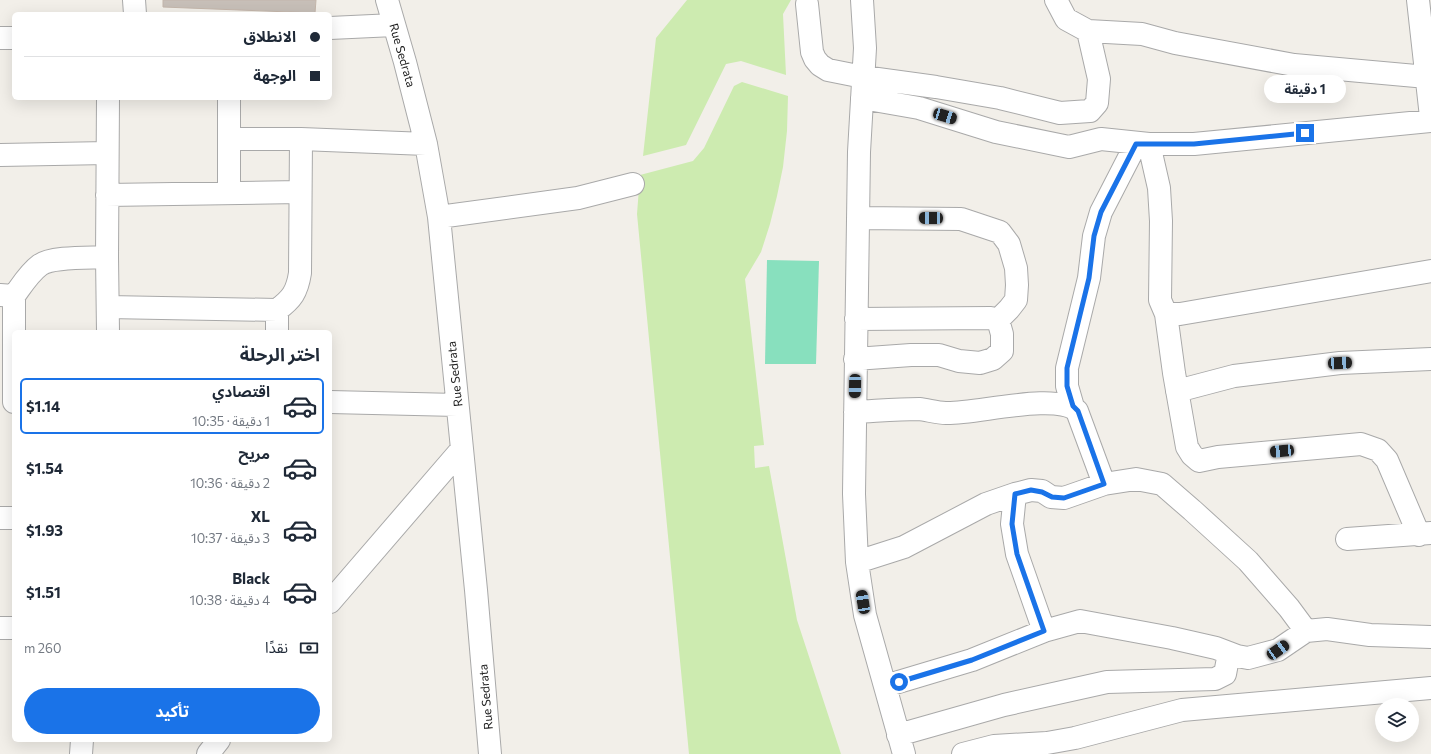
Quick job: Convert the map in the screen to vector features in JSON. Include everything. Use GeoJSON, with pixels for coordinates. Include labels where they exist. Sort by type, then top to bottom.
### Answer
{"type":"FeatureCollection","features":[{"type":"Feature","properties":{"kind":"street"},"geometry":{"type":"LineString","coordinates":[[134,0],[135,12]]}},
{"type":"Feature","properties":{"kind":"street","name":"Rue Sedrata"},"geometry":{"type":"LineString","coordinates":[[387,0],[406,62],[426,144],[439,217],[476,590],[490,754]]}},
{"type":"Feature","properties":{"kind":"street"},"geometry":{"type":"LineString","coordinates":[[862,0],[865,48],[859,152],[854,494],[857,562],[865,615],[901,745],[1004,705],[1107,682],[1215,679],[1225,674],[1229,653]]}},
{"type":"Feature","properties":{"kind":"street"},"geometry":{"type":"LineString","coordinates":[[1056,0],[1066,19],[1088,31],[1142,34],[1175,43],[1294,65],[1427,77]]}},
{"type":"Feature","properties":{"kind":"street"},"geometry":{"type":"LineString","coordinates":[[1418,0],[1431,117]]}},
{"type":"Feature","properties":{"kind":"street"},"geometry":{"type":"LineString","coordinates":[[806,4],[812,52],[820,65],[828,70],[863,77],[1000,98],[1060,113],[1090,111],[1097,103],[1099,79],[1088,31]]}},
{"type":"Feature","properties":{"kind":"street"},"geometry":{"type":"LineString","coordinates":[[332,28],[394,25]]}},
{"type":"Feature","properties":{"kind":"street"},"geometry":{"type":"LineString","coordinates":[[0,38],[12,38]]}},
{"type":"Feature","properties":{"kind":"street"},"geometry":{"type":"LineString","coordinates":[[862,98],[919,108],[996,132],[1069,146],[1102,139],[1142,144],[1194,144],[1431,121]]}},
{"type":"Feature","properties":{"kind":"street"},"geometry":{"type":"LineString","coordinates":[[108,100],[108,330]]}},
{"type":"Feature","properties":{"kind":"street"},"geometry":{"type":"LineString","coordinates":[[229,100],[229,193]]}},
{"type":"Feature","properties":{"kind":"street"},"geometry":{"type":"LineString","coordinates":[[229,139],[301,139],[426,144]]}},
{"type":"Feature","properties":{"kind":"street"},"geometry":{"type":"LineString","coordinates":[[108,308],[277,310],[287,303],[293,296],[298,284],[300,273],[301,139]]}},
{"type":"Feature","properties":{"kind":"street"},"geometry":{"type":"LineString","coordinates":[[1142,144],[1159,188],[1161,222],[1160,300],[1166,314],[1177,391],[1188,447],[1192,455],[1199,461],[1218,457],[1361,444],[1378,450],[1387,460],[1425,534],[1347,539]]}},
{"type":"Feature","properties":{"kind":"street"},"geometry":{"type":"LineString","coordinates":[[1104,484],[1078,411],[1073,406],[1067,386],[1067,368],[1089,278],[1094,236],[1101,212],[1142,144]]}},
{"type":"Feature","properties":{"kind":"street"},"geometry":{"type":"LineString","coordinates":[[0,155],[107,153]]}},
{"type":"Feature","properties":{"kind":"street"},"geometry":{"type":"LineString","coordinates":[[439,217],[578,198],[633,184]]}},
{"type":"Feature","properties":{"kind":"street"},"geometry":{"type":"LineString","coordinates":[[107,195],[300,192]]}},
{"type":"Feature","properties":{"kind":"street"},"geometry":{"type":"LineString","coordinates":[[858,218],[961,219],[1000,232],[1009,244],[1016,268],[1017,285],[1016,300],[998,320]]}},
{"type":"Feature","properties":{"kind":"street"},"geometry":{"type":"LineString","coordinates":[[12,371],[7,295],[41,264],[52,259],[107,257]]}},
{"type":"Feature","properties":{"kind":"street"},"geometry":{"type":"LineString","coordinates":[[1166,314],[1180,314],[1431,271]]}},
{"type":"Feature","properties":{"kind":"street"},"geometry":{"type":"LineString","coordinates":[[277,310],[277,330]]}},
{"type":"Feature","properties":{"kind":"street"},"geometry":{"type":"LineString","coordinates":[[856,319],[991,318],[998,320]]}},
{"type":"Feature","properties":{"kind":"street"},"geometry":{"type":"LineString","coordinates":[[856,359],[911,355],[939,355],[959,361],[980,363],[993,359],[1002,351],[1002,334],[998,320]]}},
{"type":"Feature","properties":{"kind":"street"},"geometry":{"type":"LineString","coordinates":[[1177,391],[1234,376],[1340,363],[1431,359]]}},
{"type":"Feature","properties":{"kind":"street"},"geometry":{"type":"LineString","coordinates":[[0,403],[12,402]]}},
{"type":"Feature","properties":{"kind":"street"},"geometry":{"type":"LineString","coordinates":[[332,402],[457,405]]}},
{"type":"Feature","properties":{"kind":"street"},"geometry":{"type":"LineString","coordinates":[[855,412],[920,410],[946,413],[981,411],[1035,403],[1073,406]]}},
{"type":"Feature","properties":{"kind":"street"},"geometry":{"type":"LineString","coordinates":[[333,592],[461,450]]}},
{"type":"Feature","properties":{"kind":"street"},"geometry":{"type":"LineString","coordinates":[[857,562],[904,547],[986,504],[1015,494],[1031,490],[1042,492],[1052,497],[1064,498],[1104,484],[1136,479],[1162,484],[1192,510],[1248,561],[1289,608],[1306,631]]}},
{"type":"Feature","properties":{"kind":"street"},"geometry":{"type":"LineString","coordinates":[[1015,494],[1012,524],[1017,554],[1044,631]]}},
{"type":"Feature","properties":{"kind":"street"},"geometry":{"type":"LineString","coordinates":[[0,518],[12,518]]}},
{"type":"Feature","properties":{"kind":"street"},"geometry":{"type":"LineString","coordinates":[[885,686],[972,660],[1044,631],[1080,621],[1172,638],[1216,648],[1237,656],[1248,658],[1278,650],[1306,631],[1327,629],[1370,635],[1431,638]]}},
{"type":"Feature","properties":{"kind":"street"},"geometry":{"type":"LineString","coordinates":[[0,628],[12,628]]}},
{"type":"Feature","properties":{"kind":"street"},"geometry":{"type":"LineString","coordinates":[[963,754],[994,746],[1047,743],[1075,738],[1182,710],[1431,688]]}},
{"type":"Feature","properties":{"kind":"street"},"geometry":{"type":"LineString","coordinates":[[81,754],[82,742]]}},
{"type":"Feature","properties":{"kind":"street"},"geometry":{"type":"LineString","coordinates":[[208,754],[217,742]]}},
{"type":"Feature","properties":{"kind":"green space"},"geometry":{"type":"Polygon","coordinates":[[[687,0],[791,0],[783,14],[786,75],[741,61],[726,64],[686,145],[643,156],[656,38],[687,0]]]}},
{"type":"Feature","properties":{"kind":"green space"},"geometry":{"type":"Polygon","coordinates":[[[742,82],[788,96],[787,131],[783,167],[777,196],[761,252],[745,279],[764,445],[754,446],[755,468],[769,466],[797,620],[841,754],[689,754],[637,214],[640,175],[693,161],[704,148],[734,86],[742,82]]]}},
{"type":"Feature","properties":{"kind":"green space"},"geometry":{"type":"Polygon","coordinates":[[[767,260],[819,261],[816,364],[765,364],[767,260]]]}},
{"type":"Feature","properties":{"kind":"building"},"geometry":{"type":"Polygon","coordinates":[[[163,0],[316,0],[315,12],[163,7],[163,0]]]}},
{"type":"Feature","properties":{"kind":"route"},"geometry":{"type":"LineString","coordinates":[[899,682],[972,660],[1044,631],[1017,554],[1012,524],[1015,494],[1031,490],[1042,492],[1052,497],[1064,498],[1104,484],[1078,411],[1073,406],[1067,386],[1067,368],[1089,278],[1094,236],[1101,212],[1136,144],[1194,144],[1305,133]]}}]}
